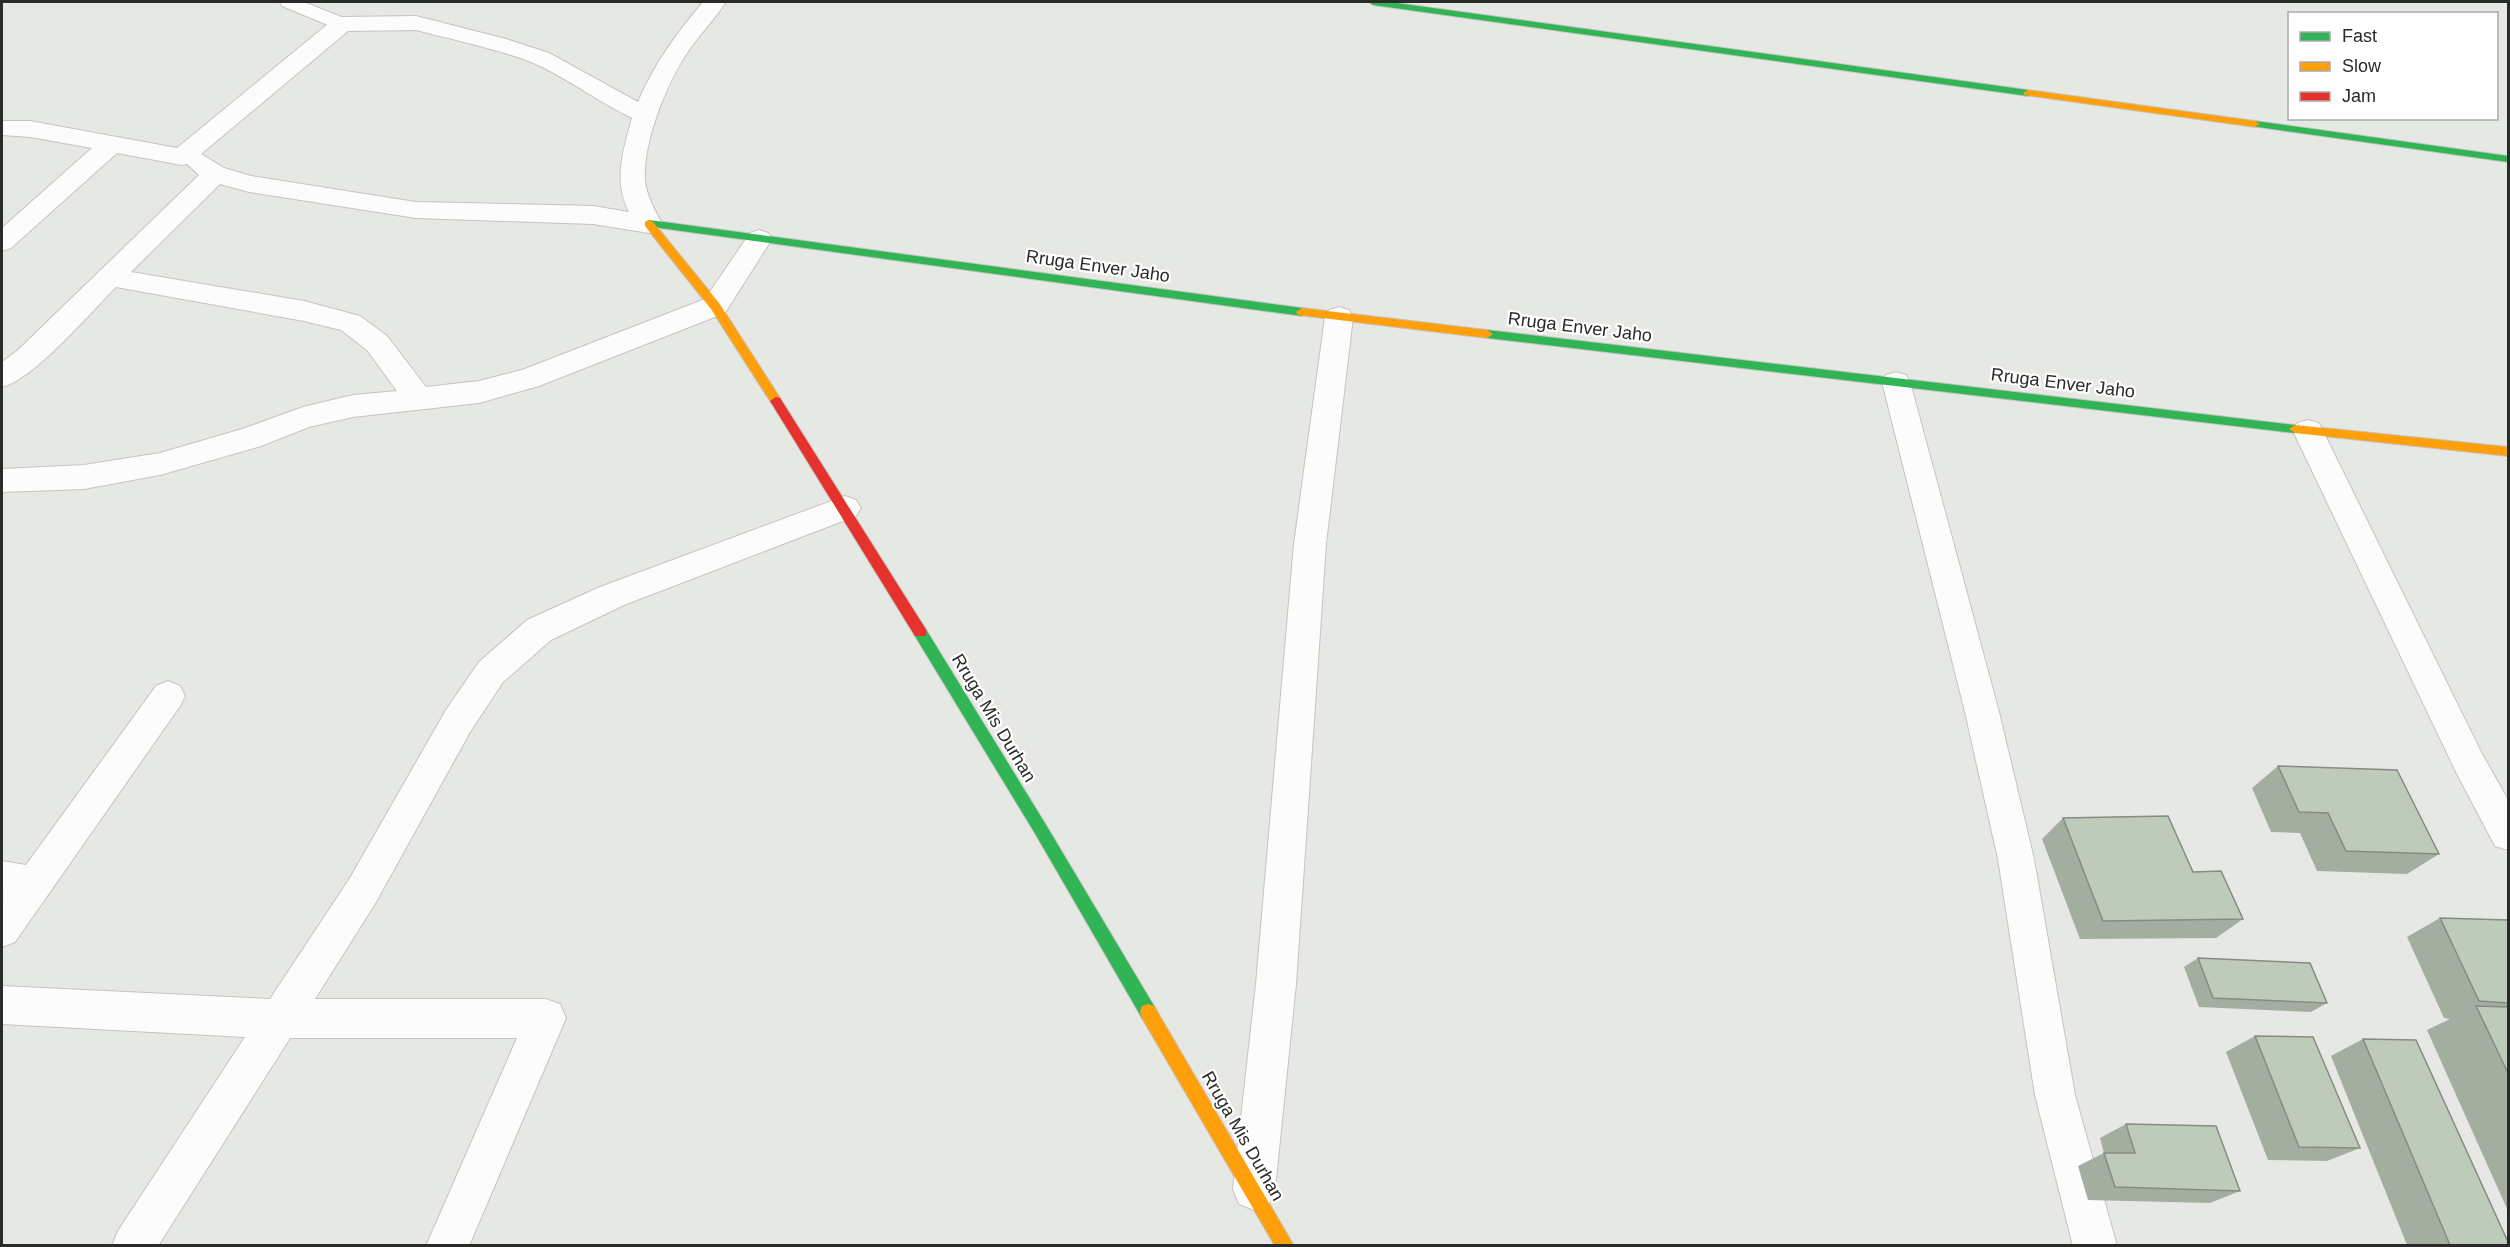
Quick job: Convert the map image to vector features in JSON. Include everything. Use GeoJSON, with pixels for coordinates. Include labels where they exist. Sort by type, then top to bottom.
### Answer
{"type":"FeatureCollection","features":[{"type":"Feature","properties":{"kind":"street"},"geometry":{"type":"LineString","coordinates":[[649,224],[636,203],[630,178],[645,115],[659,81],[680,45],[715,2]]}},
{"type":"Feature","properties":{"kind":"street"},"geometry":{"type":"LineString","coordinates":[[1373,2],[2508,159]]}},
{"type":"Feature","properties":{"kind":"street"},"geometry":{"type":"LineString","coordinates":[[182,157],[342,24],[416,23],[498,44],[541,58],[610,99],[645,115]]}},
{"type":"Feature","properties":{"kind":"street"},"geometry":{"type":"LineString","coordinates":[[2,128],[30,129],[182,157],[198,161],[215,174],[249,184],[416,210],[593,215],[649,224]]}},
{"type":"Feature","properties":{"kind":"street"},"geometry":{"type":"LineString","coordinates":[[2,242],[112,144]]}},
{"type":"Feature","properties":{"kind":"street"},"geometry":{"type":"LineString","coordinates":[[2,377],[27,358],[215,174]]}},
{"type":"Feature","properties":{"kind":"street","name":"Rruga Enver Jaho"},"geometry":{"type":"LineString","coordinates":[[649,224],[1339,316],[2308,431],[2508,452]]}},
{"type":"Feature","properties":{"kind":"street","name":"Rruga Mis Durhan"},"geometry":{"type":"LineString","coordinates":[[649,224],[715,306],[845,508],[1041,830],[1285,1245]]}},
{"type":"Feature","properties":{"kind":"street"},"geometry":{"type":"LineString","coordinates":[[2,481],[84,477],[160,464],[250,438],[303,418],[352,406],[479,392],[529,379],[715,306],[759,239]]}},
{"type":"Feature","properties":{"kind":"street"},"geometry":{"type":"LineString","coordinates":[[110,277],[304,311],[350,323],[377,343],[418,398]]}},
{"type":"Feature","properties":{"kind":"street"},"geometry":{"type":"LineString","coordinates":[[1254,1189],[1276,984],[1310,544],[1339,316]]}},
{"type":"Feature","properties":{"kind":"street"},"geometry":{"type":"LineString","coordinates":[[1896,382],[1982,712],[2016,859],[2055,1095],[2095,1245]]}},
{"type":"Feature","properties":{"kind":"street"},"geometry":{"type":"LineString","coordinates":[[2308,431],[2469,763],[2508,834]]}},
{"type":"Feature","properties":{"kind":"street"},"geometry":{"type":"LineString","coordinates":[[133,1245],[363,890],[458,721],[491,672],[539,630],[560,620],[612,596],[845,508]]}},
{"type":"Feature","properties":{"kind":"street"},"geometry":{"type":"LineString","coordinates":[[2,929],[18,881],[168,696]]}},
{"type":"Feature","properties":{"kind":"street"},"geometry":{"type":"LineString","coordinates":[[2,1005],[280,1019],[546,1018],[447,1245]]}},
{"type":"Feature","properties":{"kind":"lane"},"geometry":{"type":"LineString","coordinates":[[289,2],[342,24]]}},
{"type":"Feature","properties":{"kind":"building"},"geometry":{"type":"Polygon","coordinates":[[[2278,766],[2397,770],[2439,854],[2346,851],[2328,813],[2299,812],[2278,766]]]}},
{"type":"Feature","properties":{"kind":"building"},"geometry":{"type":"Polygon","coordinates":[[[2168,816],[2193,872],[2221,871],[2243,919],[2103,921],[2063,818],[2168,816]]]}},
{"type":"Feature","properties":{"kind":"building"},"geometry":{"type":"Polygon","coordinates":[[[2440,918],[2508,920],[2508,1003],[2479,1001],[2440,918]]]}},
{"type":"Feature","properties":{"kind":"building"},"geometry":{"type":"Polygon","coordinates":[[[2198,958],[2310,963],[2327,1003],[2213,998],[2198,958]]]}},
{"type":"Feature","properties":{"kind":"building"},"geometry":{"type":"Polygon","coordinates":[[[2476,1006],[2508,1007],[2508,1073],[2476,1006]]]}},
{"type":"Feature","properties":{"kind":"building"},"geometry":{"type":"Polygon","coordinates":[[[2255,1036],[2313,1037],[2360,1148],[2299,1147],[2255,1036]]]}},
{"type":"Feature","properties":{"kind":"building"},"geometry":{"type":"Polygon","coordinates":[[[2363,1039],[2416,1040],[2508,1245],[2450,1245],[2363,1039]]]}},
{"type":"Feature","properties":{"kind":"building"},"geometry":{"type":"Polygon","coordinates":[[[2126,1124],[2216,1126],[2240,1191],[2115,1187],[2104,1153],[2135,1153],[2126,1124]]]}},
{"type":"Feature","properties":{"kind":"traffic: fast"},"geometry":{"type":"LineString","coordinates":[[1373,2],[2028,93]]}},
{"type":"Feature","properties":{"kind":"traffic: fast"},"geometry":{"type":"LineString","coordinates":[[2255,124],[2508,159]]}},
{"type":"Feature","properties":{"kind":"traffic: fast"},"geometry":{"type":"LineString","coordinates":[[649,224],[1302,312]]}},
{"type":"Feature","properties":{"kind":"traffic: fast"},"geometry":{"type":"LineString","coordinates":[[1487,334],[2295,429]]}},
{"type":"Feature","properties":{"kind":"traffic: fast"},"geometry":{"type":"LineString","coordinates":[[920,632],[1041,830],[1148,1012]]}},
{"type":"Feature","properties":{"kind":"traffic: slow"},"geometry":{"type":"LineString","coordinates":[[2028,93],[2255,124]]}},
{"type":"Feature","properties":{"kind":"traffic: slow"},"geometry":{"type":"LineString","coordinates":[[649,224],[715,306],[776,401]]}},
{"type":"Feature","properties":{"kind":"traffic: slow"},"geometry":{"type":"LineString","coordinates":[[1302,312],[1487,334]]}},
{"type":"Feature","properties":{"kind":"traffic: slow"},"geometry":{"type":"LineString","coordinates":[[2295,429],[2508,452]]}},
{"type":"Feature","properties":{"kind":"traffic: slow"},"geometry":{"type":"LineString","coordinates":[[1148,1012],[1285,1246]]}},
{"type":"Feature","properties":{"kind":"traffic: jam"},"geometry":{"type":"LineString","coordinates":[[776,401],[920,632]]}}]}
